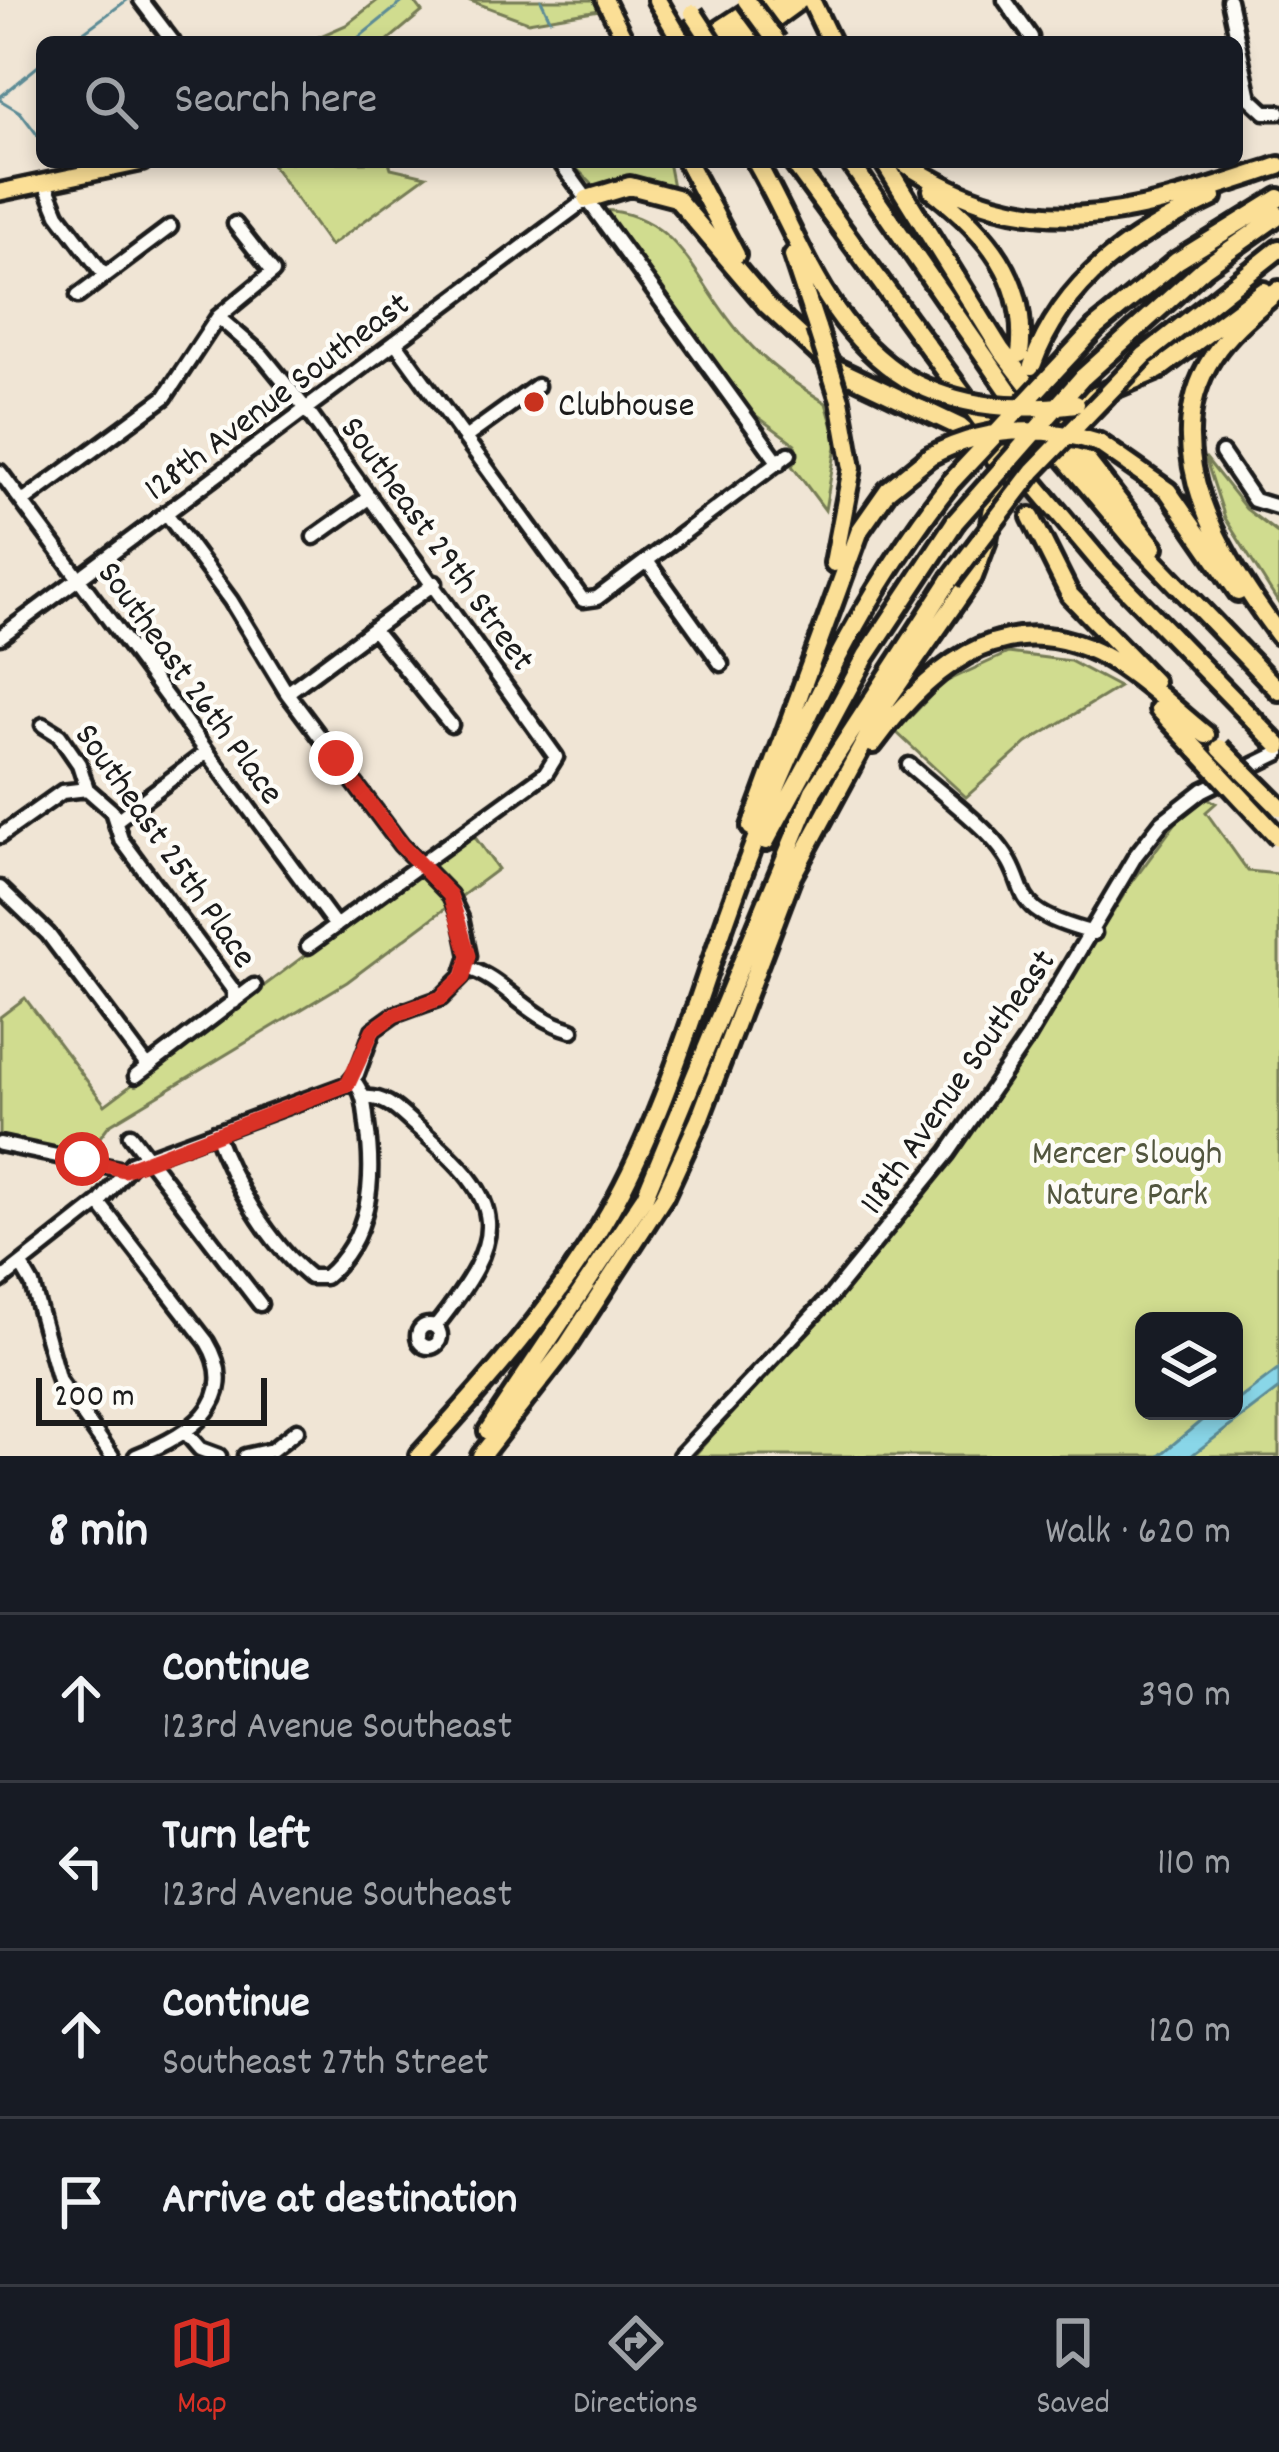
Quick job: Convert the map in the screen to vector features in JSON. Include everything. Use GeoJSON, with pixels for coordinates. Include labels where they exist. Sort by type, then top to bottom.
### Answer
{"type":"FeatureCollection","features":[{"type":"Feature","properties":{"kind":"highway"},"geometry":{"type":"LineString","coordinates":[[657,0],[677,35]]}},
{"type":"Feature","properties":{"kind":"highway"},"geometry":{"type":"LineString","coordinates":[[744,0],[765,36]]}},
{"type":"Feature","properties":{"kind":"highway"},"geometry":{"type":"LineString","coordinates":[[744,0],[772,36]]}},
{"type":"Feature","properties":{"kind":"highway"},"geometry":{"type":"LineString","coordinates":[[811,0],[828,36]]}},
{"type":"Feature","properties":{"kind":"highway"},"geometry":{"type":"LineString","coordinates":[[688,7],[711,36]]}},
{"type":"Feature","properties":{"kind":"highway"},"geometry":{"type":"LineString","coordinates":[[909,168],[1002,209],[1077,219],[1143,210],[1279,166]]}},
{"type":"Feature","properties":{"kind":"highway"},"geometry":{"type":"LineString","coordinates":[[905,168],[967,218],[1001,258],[1018,305],[1026,360],[1063,305],[1106,257],[1151,227],[1279,166]]}},
{"type":"Feature","properties":{"kind":"highway"},"geometry":{"type":"LineString","coordinates":[[690,168],[768,306]]}},
{"type":"Feature","properties":{"kind":"highway"},"geometry":{"type":"LineString","coordinates":[[713,962],[846,521],[851,443],[817,328],[756,168]]}},
{"type":"Feature","properties":{"kind":"highway"},"geometry":{"type":"LineString","coordinates":[[757,168],[832,310],[870,352],[938,395],[996,407],[1076,404],[1158,370],[1279,286]]}},
{"type":"Feature","properties":{"kind":"highway"},"geometry":{"type":"LineString","coordinates":[[797,168],[923,344],[1069,526]]}},
{"type":"Feature","properties":{"kind":"highway"},"geometry":{"type":"LineString","coordinates":[[854,168],[1013,397],[1132,539],[1279,691]]}},
{"type":"Feature","properties":{"kind":"highway"},"geometry":{"type":"LineString","coordinates":[[888,168],[1000,350],[1155,548],[1260,671]]}},
{"type":"Feature","properties":{"kind":"highway"},"geometry":{"type":"LineString","coordinates":[[587,200],[631,186],[676,198],[768,306],[836,368],[960,428],[1069,526],[1279,750]]}},
{"type":"Feature","properties":{"kind":"highway"},"geometry":{"type":"LineString","coordinates":[[418,1456],[526,1337],[610,1211],[647,1134],[792,750],[852,625],[904,542],[1010,413],[1096,327],[1177,261],[1279,198]]}},
{"type":"Feature","properties":{"kind":"highway"},"geometry":{"type":"LineString","coordinates":[[727,916],[866,656],[955,522],[1082,377],[1204,268],[1279,214]]}},
{"type":"Feature","properties":{"kind":"highway"},"geometry":{"type":"LineString","coordinates":[[470,1456],[578,1303],[645,1196],[813,791],[950,580],[1033,471],[1144,356],[1279,249]]}},
{"type":"Feature","properties":{"kind":"highway"},"geometry":{"type":"LineString","coordinates":[[1279,286],[1213,356],[1195,397],[1188,429],[1201,499],[1279,640]]}},
{"type":"Feature","properties":{"kind":"highway"},"geometry":{"type":"LineString","coordinates":[[775,756],[860,530],[888,490],[930,456],[980,435],[1026,429],[1099,442],[1168,491],[1279,640]]}},
{"type":"Feature","properties":{"kind":"highway"},"geometry":{"type":"LineString","coordinates":[[481,1456],[566,1347],[664,1196],[700,1120],[792,877],[829,802],[886,702],[973,577],[999,475]]}},
{"type":"Feature","properties":{"kind":"highway"},"geometry":{"type":"LineString","coordinates":[[1031,517],[1070,595],[1208,745],[1279,838]]}},
{"type":"Feature","properties":{"kind":"highway"},"geometry":{"type":"LineString","coordinates":[[829,802],[910,697],[958,656],[1018,638],[1067,642],[1096,652],[1279,807]]}},
{"type":"Feature","properties":{"kind":"main road"},"geometry":{"type":"LineString","coordinates":[[605,0],[621,36]]}},
{"type":"Feature","properties":{"kind":"main road"},"geometry":{"type":"LineString","coordinates":[[709,36],[764,0]]}},
{"type":"Feature","properties":{"kind":"main road"},"geometry":{"type":"LineString","coordinates":[[726,36],[785,0]]}},
{"type":"Feature","properties":{"kind":"main road"},"geometry":{"type":"LineString","coordinates":[[750,36],[801,0]]}},
{"type":"Feature","properties":{"kind":"main road"},"geometry":{"type":"LineString","coordinates":[[0,192],[115,168]]}},
{"type":"Feature","properties":{"kind":"street"},"geometry":{"type":"LineString","coordinates":[[141,0],[168,36]]}},
{"type":"Feature","properties":{"kind":"street"},"geometry":{"type":"LineString","coordinates":[[1005,0],[1030,36]]}},
{"type":"Feature","properties":{"kind":"street"},"geometry":{"type":"LineString","coordinates":[[1229,0],[1238,36]]}},
{"type":"Feature","properties":{"kind":"street"},"geometry":{"type":"LineString","coordinates":[[1243,55],[1256,106],[1279,112]]}},
{"type":"Feature","properties":{"kind":"street"},"geometry":{"type":"LineString","coordinates":[[395,342],[584,600],[597,598],[784,458],[564,168]]}},
{"type":"Feature","properties":{"kind":"street"},"geometry":{"type":"LineString","coordinates":[[46,183],[52,206],[105,276]]}},
{"type":"Feature","properties":{"kind":"street","name":"128th Avenue Southeast"},"geometry":{"type":"LineString","coordinates":[[0,637],[587,200]]}},
{"type":"Feature","properties":{"kind":"street"},"geometry":{"type":"LineString","coordinates":[[24,501],[166,397],[218,317],[273,272],[235,224]]}},
{"type":"Feature","properties":{"kind":"street"},"geometry":{"type":"LineString","coordinates":[[78,296],[170,227]]}},
{"type":"Feature","properties":{"kind":"street","name":"Southeast 29th Street"},"geometry":{"type":"LineString","coordinates":[[218,317],[263,356],[306,409],[556,757],[546,773],[419,866]]}},
{"type":"Feature","properties":{"kind":"street"},"geometry":{"type":"LineString","coordinates":[[465,438],[537,386]]}},
{"type":"Feature","properties":{"kind":"street"},"geometry":{"type":"LineString","coordinates":[[1222,453],[1254,500],[1278,506]]}},
{"type":"Feature","properties":{"kind":"street","name":"Southeast 26th Place"},"geometry":{"type":"LineString","coordinates":[[0,472],[336,926]]}},
{"type":"Feature","properties":{"kind":"street"},"geometry":{"type":"LineString","coordinates":[[314,537],[370,496]]}},
{"type":"Feature","properties":{"kind":"street"},"geometry":{"type":"LineString","coordinates":[[0,1281],[99,1203],[124,1170],[147,1157],[353,1080],[373,1030],[394,1015],[441,998],[467,968],[469,945],[457,905],[419,866],[287,693],[231,601],[166,513]]}},
{"type":"Feature","properties":{"kind":"street"},"geometry":{"type":"LineString","coordinates":[[646,561],[721,664]]}},
{"type":"Feature","properties":{"kind":"street"},"geometry":{"type":"LineString","coordinates":[[287,693],[435,583]]}},
{"type":"Feature","properties":{"kind":"street"},"geometry":{"type":"LineString","coordinates":[[373,629],[451,725]]}},
{"type":"Feature","properties":{"kind":"street","name":"Southeast 25th Place"},"geometry":{"type":"LineString","coordinates":[[43,725],[58,735],[79,764],[87,789],[117,820],[121,839],[235,991],[234,1002]]}},
{"type":"Feature","properties":{"kind":"street","name":"118th Avenue Southeast"},"geometry":{"type":"LineString","coordinates":[[680,1456],[807,1323],[915,1196],[1001,1077],[1094,933],[1136,855],[1162,822],[1203,790],[1279,750]]}},
{"type":"Feature","properties":{"kind":"street"},"geometry":{"type":"LineString","coordinates":[[117,820],[207,752]]}},
{"type":"Feature","properties":{"kind":"street"},"geometry":{"type":"LineString","coordinates":[[909,765],[992,838],[1031,909],[1047,920],[1094,933]]}},
{"type":"Feature","properties":{"kind":"street"},"geometry":{"type":"LineString","coordinates":[[0,836],[62,792],[87,789]]}},
{"type":"Feature","properties":{"kind":"street"},"geometry":{"type":"LineString","coordinates":[[308,946],[419,866]]}},
{"type":"Feature","properties":{"kind":"street"},"geometry":{"type":"LineString","coordinates":[[0,888],[48,934],[142,1071],[254,986]]}},
{"type":"Feature","properties":{"kind":"street"},"geometry":{"type":"LineString","coordinates":[[467,968],[484,974],[538,1018],[572,1030]]}},
{"type":"Feature","properties":{"kind":"street"},"geometry":{"type":"LineString","coordinates":[[215,1132],[239,1187],[296,1264],[316,1279],[335,1268],[372,1195],[363,1098],[353,1080]]}},
{"type":"Feature","properties":{"kind":"street"},"geometry":{"type":"LineString","coordinates":[[363,1098],[388,1102],[453,1158],[474,1181],[489,1215],[480,1263],[435,1327]]}},
{"type":"Feature","properties":{"kind":"street"},"geometry":{"type":"LineString","coordinates":[[130,1135],[260,1304]]}},
{"type":"Feature","properties":{"kind":"street"},"geometry":{"type":"LineString","coordinates":[[0,1144],[124,1170]]}},
{"type":"Feature","properties":{"kind":"street"},"geometry":{"type":"LineString","coordinates":[[99,1203],[213,1352],[214,1402],[188,1434],[136,1456]]}},
{"type":"Feature","properties":{"kind":"street"},"geometry":{"type":"LineString","coordinates":[[21,1264],[32,1284],[59,1381],[112,1456]]}},
{"type":"Feature","properties":{"kind":"street"},"geometry":{"type":"LineString","coordinates":[[244,1456],[272,1450],[298,1430]]}},
{"type":"Feature","properties":{"kind":"street"},"geometry":{"type":"LineString","coordinates":[[188,1434],[200,1449],[219,1456]]}},
{"type":"Feature","properties":{"kind":"green space"},"geometry":{"type":"Polygon","coordinates":[[[378,0],[413,0],[422,12],[393,36],[321,36],[346,25],[378,0]]]}},
{"type":"Feature","properties":{"kind":"green space"},"geometry":{"type":"Polygon","coordinates":[[[468,0],[594,0],[599,10],[528,22],[468,0]]]}},
{"type":"Feature","properties":{"kind":"green space"},"geometry":{"type":"Polygon","coordinates":[[[274,168],[391,168],[426,176],[330,246],[274,168]]]}},
{"type":"Feature","properties":{"kind":"green space"},"geometry":{"type":"Polygon","coordinates":[[[576,168],[669,168],[673,187],[640,178],[597,189],[576,168]]]}},
{"type":"Feature","properties":{"kind":"green space"},"geometry":{"type":"Polygon","coordinates":[[[602,210],[630,215],[670,239],[755,349],[826,403],[837,441],[825,510],[792,466],[797,458],[795,444],[743,406],[602,210]]]}},
{"type":"Feature","properties":{"kind":"green space"},"geometry":{"type":"Polygon","coordinates":[[[1205,457],[1246,509],[1279,534],[1279,604],[1225,518],[1205,457]]]}},
{"type":"Feature","properties":{"kind":"green space"},"geometry":{"type":"Polygon","coordinates":[[[1008,653],[1070,661],[1119,687],[1027,743],[966,797],[896,732],[943,683],[1008,653]]]}},
{"type":"Feature","properties":{"kind":"green space","name":"Mercer Slough Nature Park"},"geometry":{"type":"Polygon","coordinates":[[[1206,797],[1216,803],[1206,812],[1248,871],[1279,874],[1279,1456],[694,1456],[915,1208],[999,1094],[1130,885],[1177,821],[1206,797]]]}},
{"type":"Feature","properties":{"kind":"green space"},"geometry":{"type":"Polygon","coordinates":[[[474,836],[498,869],[347,982],[109,1125],[91,1149],[72,1152],[0,1141],[0,1017],[25,998],[105,1105],[408,878],[474,836]]]}},
{"type":"Feature","properties":{"kind":"water"},"geometry":{"type":"Polygon","coordinates":[[[1279,1369],[1279,1389],[1243,1416],[1243,1396],[1279,1369]]]}},
{"type":"Feature","properties":{"kind":"water"},"geometry":{"type":"Polygon","coordinates":[[[1202,1420],[1238,1420],[1191,1456],[1159,1456],[1202,1420]]]}},
{"type":"Feature","properties":{"kind":"waterway"},"geometry":{"type":"LineString","coordinates":[[78,36],[127,0]]}},
{"type":"Feature","properties":{"kind":"waterway"},"geometry":{"type":"LineString","coordinates":[[360,36],[405,0]]}},
{"type":"Feature","properties":{"kind":"waterway"},"geometry":{"type":"LineString","coordinates":[[541,0],[550,19]]}},
{"type":"Feature","properties":{"kind":"waterway"},"geometry":{"type":"LineString","coordinates":[[0,97],[36,68]]}},
{"type":"Feature","properties":{"kind":"waterway"},"geometry":{"type":"LineString","coordinates":[[0,100],[20,112],[36,133]]}},
{"type":"Feature","properties":{"kind":"tunnel"},"geometry":{"type":"LineString","coordinates":[[1021,473],[1031,517]]}},
{"type":"Feature","properties":{"kind":"place","name":"Clubhouse"},"geometry":{"type":"Point","coordinates":[534,402]}},
{"type":"Feature","properties":{"kind":"route"},"geometry":{"type":"LineString","coordinates":[[82,1159],[124,1170],[147,1157],[348,1084],[379,1024],[441,998],[463,977],[469,945],[457,905],[401,845],[336,758]]}}]}
